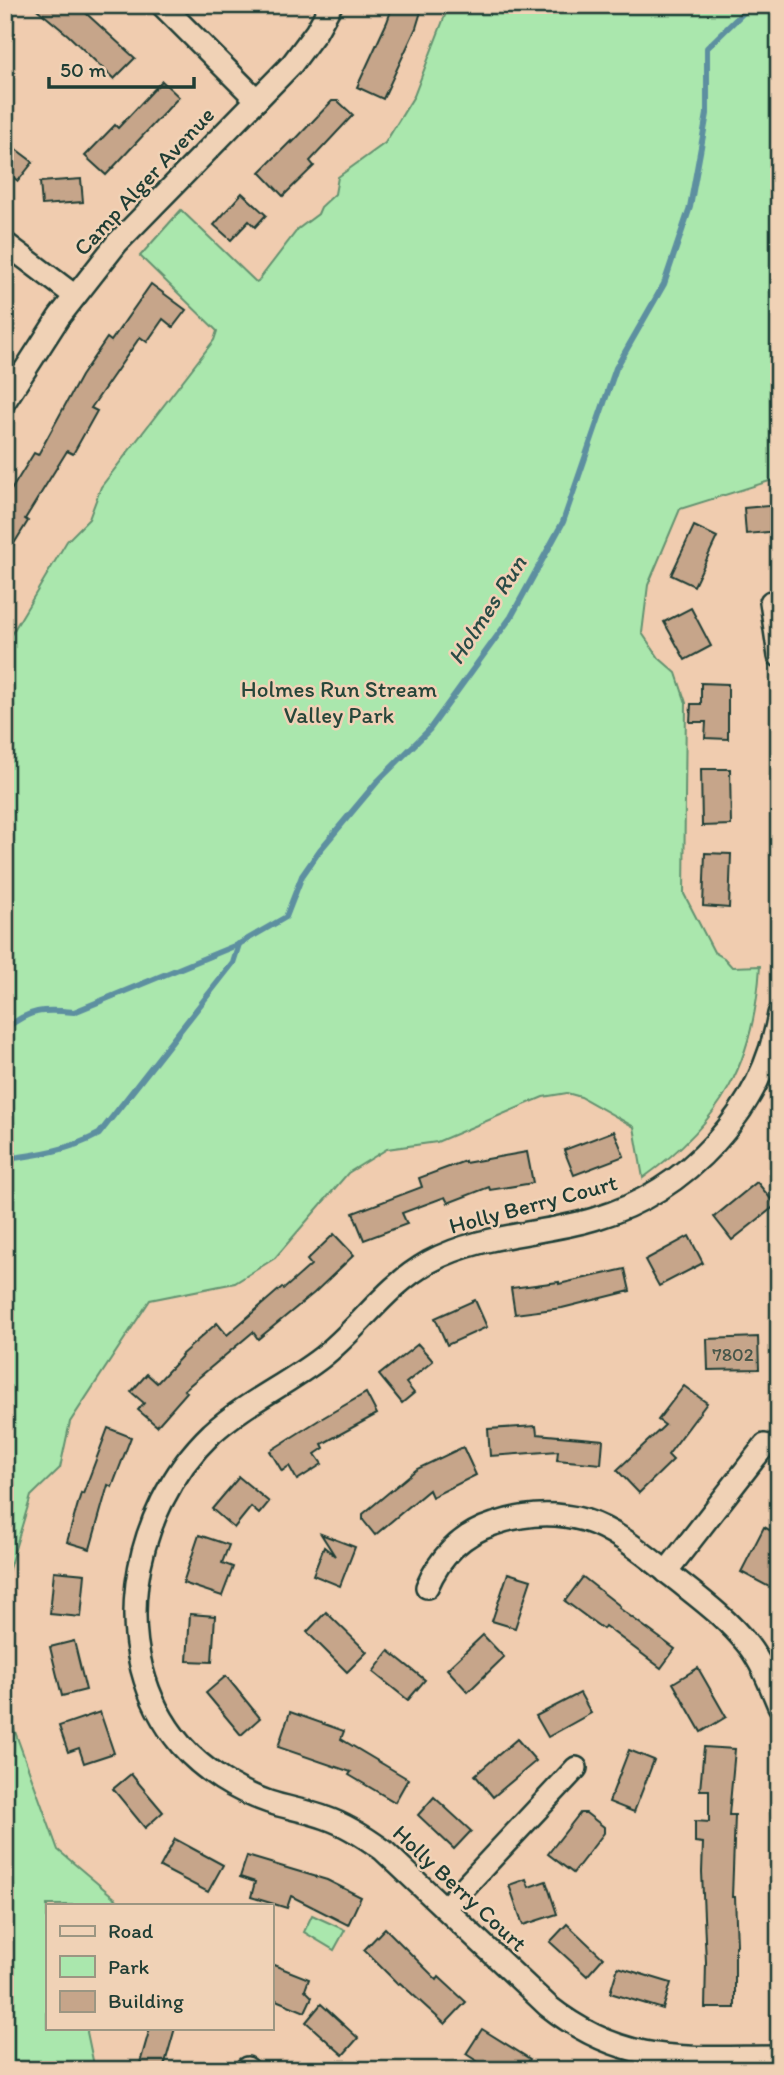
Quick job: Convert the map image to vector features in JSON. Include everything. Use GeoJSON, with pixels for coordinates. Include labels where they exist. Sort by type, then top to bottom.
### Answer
{"type":"FeatureCollection","features":[{"type":"Feature","properties":{"kind":"street"},"geometry":{"type":"LineString","coordinates":[[162,5],[257,100]]}},
{"type":"Feature","properties":{"kind":"street","name":"Camp Alger Avenue"},"geometry":{"type":"LineString","coordinates":[[5,401],[59,317],[117,243],[300,53],[331,5]]}},
{"type":"Feature","properties":{"kind":"street"},"geometry":{"type":"LineString","coordinates":[[5,243],[75,296]]}},
{"type":"Feature","properties":{"kind":"street"},"geometry":{"type":"LineString","coordinates":[[771,602],[779,656]]}},
{"type":"Feature","properties":{"kind":"street","name":"Holly Berry Court"},"geometry":{"type":"LineString","coordinates":[[779,1014],[769,1054],[738,1114],[716,1143],[675,1180],[625,1208],[594,1219],[481,1242],[431,1261],[405,1277],[382,1297],[346,1337],[319,1360],[235,1413],[211,1435],[188,1460],[156,1514],[144,1547],[137,1581],[135,1618],[143,1672],[152,1698],[181,1745],[202,1765],[241,1790],[268,1802],[326,1817],[359,1833],[383,1850],[565,2020],[589,2035],[641,2053],[668,2057],[779,2057]]}},
{"type":"Feature","properties":{"kind":"street"},"geometry":{"type":"LineString","coordinates":[[666,1572],[765,1445]]}},
{"type":"Feature","properties":{"kind":"street"},"geometry":{"type":"LineString","coordinates":[[427,1587],[445,1555],[461,1540],[486,1526],[513,1518],[539,1515],[581,1519],[623,1539],[731,1625],[750,1647],[766,1674],[779,1706]]}},
{"type":"Feature","properties":{"kind":"street"},"geometry":{"type":"LineString","coordinates":[[444,1908],[576,1768]]}},
{"type":"Feature","properties":{"kind":"green space","name":"Holmes Run Stream Valley Park"},"geometry":{"type":"Polygon","coordinates":[[[449,5],[779,5],[779,478],[680,509],[648,585],[642,633],[659,658],[676,673],[686,703],[684,894],[714,952],[732,967],[760,966],[750,1032],[729,1087],[713,1112],[694,1135],[643,1178],[634,1127],[581,1097],[567,1093],[543,1097],[437,1142],[387,1149],[348,1173],[275,1258],[235,1283],[150,1300],[70,1422],[60,1468],[31,1496],[5,1582],[5,645],[67,541],[89,519],[101,487],[214,340],[217,331],[140,256],[181,210],[258,281],[298,229],[318,214],[321,207],[335,194],[338,177],[385,143],[414,96],[449,5]]]}},
{"type":"Feature","properties":{"kind":"green space"},"geometry":{"type":"Polygon","coordinates":[[[5,1704],[58,1850],[122,1904],[46,1904],[46,2030],[88,2030],[95,2070],[5,2070],[5,1704]]]}},
{"type":"Feature","properties":{"kind":"green space"},"geometry":{"type":"Polygon","coordinates":[[[312,1915],[345,1930],[334,1950],[304,1932],[312,1915]]]}},
{"type":"Feature","properties":{"kind":"building"},"geometry":{"type":"Polygon","coordinates":[[[32,5],[77,5],[135,58],[114,79],[32,5]]]}},
{"type":"Feature","properties":{"kind":"building"},"geometry":{"type":"Polygon","coordinates":[[[393,5],[423,5],[416,28],[383,99],[357,87],[393,5]]]}},
{"type":"Feature","properties":{"kind":"building"},"geometry":{"type":"Polygon","coordinates":[[[162,81],[179,97],[106,175],[85,156],[115,125],[118,128],[162,81]]]}},
{"type":"Feature","properties":{"kind":"building"},"geometry":{"type":"Polygon","coordinates":[[[332,101],[338,101],[353,115],[310,161],[314,166],[283,196],[260,172],[332,101]]]}},
{"type":"Feature","properties":{"kind":"building"},"geometry":{"type":"Polygon","coordinates":[[[5,141],[33,162],[18,181],[5,171],[5,141]]]}},
{"type":"Feature","properties":{"kind":"building"},"geometry":{"type":"Polygon","coordinates":[[[81,179],[83,202],[42,205],[40,182],[81,179]]]}},
{"type":"Feature","properties":{"kind":"building"},"geometry":{"type":"Polygon","coordinates":[[[242,193],[266,215],[255,227],[249,221],[231,240],[214,225],[242,193]]]}},
{"type":"Feature","properties":{"kind":"building"},"geometry":{"type":"Polygon","coordinates":[[[151,284],[186,310],[173,327],[163,319],[147,342],[140,337],[91,408],[97,411],[73,454],[67,451],[25,519],[28,521],[5,558],[5,500],[34,453],[38,455],[81,376],[107,338],[111,341],[151,284]]]}},
{"type":"Feature","properties":{"kind":"building"},"geometry":{"type":"Polygon","coordinates":[[[779,505],[779,531],[746,534],[744,508],[779,505]]]}},
{"type":"Feature","properties":{"kind":"building"},"geometry":{"type":"Polygon","coordinates":[[[694,526],[717,537],[694,586],[671,575],[694,526]]]}},
{"type":"Feature","properties":{"kind":"building"},"geometry":{"type":"Polygon","coordinates":[[[691,608],[711,646],[685,660],[664,622],[691,608]]]}},
{"type":"Feature","properties":{"kind":"building"},"geometry":{"type":"Polygon","coordinates":[[[701,683],[728,684],[728,739],[705,738],[706,722],[690,722],[691,704],[701,704],[701,683]]]}},
{"type":"Feature","properties":{"kind":"building"},"geometry":{"type":"Polygon","coordinates":[[[701,769],[730,769],[731,825],[702,826],[701,769]]]}},
{"type":"Feature","properties":{"kind":"building"},"geometry":{"type":"Polygon","coordinates":[[[705,853],[731,854],[729,908],[703,906],[705,853]]]}},
{"type":"Feature","properties":{"kind":"building"},"geometry":{"type":"Polygon","coordinates":[[[614,1131],[624,1156],[574,1175],[564,1150],[614,1131]]]}},
{"type":"Feature","properties":{"kind":"building"},"geometry":{"type":"Polygon","coordinates":[[[527,1152],[533,1183],[490,1190],[489,1187],[448,1203],[445,1197],[402,1213],[407,1224],[364,1240],[353,1213],[422,1187],[419,1178],[465,1161],[527,1152]]]}},
{"type":"Feature","properties":{"kind":"building"},"geometry":{"type":"Polygon","coordinates":[[[757,1182],[776,1205],[732,1240],[714,1217],[757,1182]]]}},
{"type":"Feature","properties":{"kind":"building"},"geometry":{"type":"Polygon","coordinates":[[[334,1234],[354,1255],[314,1293],[258,1339],[253,1332],[184,1390],[187,1392],[157,1426],[138,1410],[144,1403],[131,1392],[147,1374],[157,1383],[181,1355],[217,1323],[227,1335],[311,1265],[307,1260],[334,1234]]]}},
{"type":"Feature","properties":{"kind":"building"},"geometry":{"type":"Polygon","coordinates":[[[689,1236],[703,1263],[659,1286],[645,1260],[689,1236]]]}},
{"type":"Feature","properties":{"kind":"building"},"geometry":{"type":"Polygon","coordinates":[[[625,1269],[630,1291],[562,1308],[515,1314],[511,1288],[559,1284],[625,1269]]]}},
{"type":"Feature","properties":{"kind":"building"},"geometry":{"type":"Polygon","coordinates":[[[475,1300],[487,1327],[447,1345],[435,1318],[475,1300]]]}},
{"type":"Feature","properties":{"kind":"building"},"geometry":{"type":"Polygon","coordinates":[[[758,1337],[759,1369],[708,1370],[707,1339],[758,1337]]]}},
{"type":"Feature","properties":{"kind":"building"},"geometry":{"type":"Polygon","coordinates":[[[418,1344],[433,1361],[406,1383],[414,1393],[402,1403],[379,1375],[418,1344]]]}},
{"type":"Feature","properties":{"kind":"building"},"geometry":{"type":"Polygon","coordinates":[[[684,1386],[707,1403],[668,1455],[673,1460],[639,1493],[617,1470],[665,1425],[658,1420],[684,1386]]]}},
{"type":"Feature","properties":{"kind":"building"},"geometry":{"type":"Polygon","coordinates":[[[366,1393],[377,1414],[322,1444],[324,1448],[315,1454],[322,1464],[297,1480],[289,1466],[282,1471],[270,1451],[366,1393]]]}},
{"type":"Feature","properties":{"kind":"building"},"geometry":{"type":"Polygon","coordinates":[[[536,1426],[537,1434],[603,1440],[601,1464],[557,1460],[558,1451],[490,1456],[488,1429],[536,1426]]]}},
{"type":"Feature","properties":{"kind":"building"},"geometry":{"type":"Polygon","coordinates":[[[108,1428],[131,1437],[112,1487],[108,1485],[90,1549],[67,1542],[81,1493],[83,1494],[108,1428]]]}},
{"type":"Feature","properties":{"kind":"building"},"geometry":{"type":"Polygon","coordinates":[[[463,1447],[476,1475],[432,1497],[429,1490],[375,1535],[363,1520],[363,1514],[417,1469],[463,1447]]]}},
{"type":"Feature","properties":{"kind":"building"},"geometry":{"type":"Polygon","coordinates":[[[239,1477],[269,1502],[259,1514],[251,1507],[234,1528],[212,1509],[239,1477]]]}},
{"type":"Feature","properties":{"kind":"building"},"geometry":{"type":"Polygon","coordinates":[[[764,1527],[779,1535],[779,1574],[771,1588],[741,1572],[764,1527]]]}},
{"type":"Feature","properties":{"kind":"building"},"geometry":{"type":"Polygon","coordinates":[[[321,1534],[355,1547],[340,1586],[313,1575],[324,1547],[335,1556],[321,1534]]]}},
{"type":"Feature","properties":{"kind":"building"},"geometry":{"type":"Polygon","coordinates":[[[199,1535],[229,1545],[222,1563],[233,1567],[222,1596],[183,1583],[199,1535]]]}},
{"type":"Feature","properties":{"kind":"building"},"geometry":{"type":"Polygon","coordinates":[[[54,1571],[85,1574],[81,1617],[50,1614],[54,1571]]]}},
{"type":"Feature","properties":{"kind":"building"},"geometry":{"type":"Polygon","coordinates":[[[508,1573],[531,1580],[515,1628],[492,1621],[508,1573]]]}},
{"type":"Feature","properties":{"kind":"building"},"geometry":{"type":"Polygon","coordinates":[[[583,1577],[620,1606],[619,1608],[675,1649],[661,1668],[605,1626],[603,1629],[565,1601],[583,1577]]]}},
{"type":"Feature","properties":{"kind":"building"},"geometry":{"type":"Polygon","coordinates":[[[326,1612],[367,1652],[347,1672],[307,1632],[326,1612]]]}},
{"type":"Feature","properties":{"kind":"building"},"geometry":{"type":"Polygon","coordinates":[[[190,1614],[215,1616],[212,1662],[187,1661],[190,1614]]]}},
{"type":"Feature","properties":{"kind":"building"},"geometry":{"type":"Polygon","coordinates":[[[483,1635],[504,1657],[468,1692],[447,1669],[483,1635]]]}},
{"type":"Feature","properties":{"kind":"building"},"geometry":{"type":"Polygon","coordinates":[[[74,1641],[86,1690],[62,1696],[50,1647],[74,1641]]]}},
{"type":"Feature","properties":{"kind":"building"},"geometry":{"type":"Polygon","coordinates":[[[389,1651],[425,1680],[408,1700],[373,1672],[389,1651]]]}},
{"type":"Feature","properties":{"kind":"building"},"geometry":{"type":"Polygon","coordinates":[[[698,1668],[726,1717],[701,1732],[673,1683],[698,1668]]]}},
{"type":"Feature","properties":{"kind":"building"},"geometry":{"type":"Polygon","coordinates":[[[226,1676],[260,1718],[241,1735],[206,1693],[226,1676]]]}},
{"type":"Feature","properties":{"kind":"building"},"geometry":{"type":"Polygon","coordinates":[[[580,1693],[591,1713],[548,1737],[536,1716],[580,1693]]]}},
{"type":"Feature","properties":{"kind":"building"},"geometry":{"type":"Polygon","coordinates":[[[100,1712],[114,1753],[84,1763],[79,1748],[68,1752],[59,1726],[100,1712]]]}},
{"type":"Feature","properties":{"kind":"building"},"geometry":{"type":"Polygon","coordinates":[[[290,1712],[344,1731],[341,1739],[408,1779],[395,1802],[349,1775],[351,1772],[278,1747],[290,1712]]]}},
{"type":"Feature","properties":{"kind":"building"},"geometry":{"type":"Polygon","coordinates":[[[517,1739],[536,1761],[493,1797],[475,1775],[517,1739]]]}},
{"type":"Feature","properties":{"kind":"building"},"geometry":{"type":"Polygon","coordinates":[[[704,1747],[735,1749],[729,1815],[735,1815],[732,1897],[735,1897],[737,1945],[735,2008],[705,2008],[703,1843],[695,1842],[695,1821],[709,1822],[709,1790],[700,1790],[704,1747]]]}},
{"type":"Feature","properties":{"kind":"building"},"geometry":{"type":"Polygon","coordinates":[[[629,1750],[654,1760],[634,1812],[609,1802],[629,1750]]]}},
{"type":"Feature","properties":{"kind":"building"},"geometry":{"type":"Polygon","coordinates":[[[131,1774],[163,1812],[145,1828],[113,1789],[131,1774]]]}},
{"type":"Feature","properties":{"kind":"building"},"geometry":{"type":"Polygon","coordinates":[[[434,1797],[471,1831],[454,1849],[418,1815],[434,1797]]]}},
{"type":"Feature","properties":{"kind":"building"},"geometry":{"type":"Polygon","coordinates":[[[580,1813],[586,1813],[604,1827],[604,1833],[573,1873],[548,1854],[580,1813]]]}},
{"type":"Feature","properties":{"kind":"building"},"geometry":{"type":"Polygon","coordinates":[[[175,1839],[223,1865],[208,1892],[160,1867],[175,1839]]]}},
{"type":"Feature","properties":{"kind":"building"},"geometry":{"type":"Polygon","coordinates":[[[247,1856],[327,1880],[361,1897],[348,1925],[291,1896],[287,1908],[251,1897],[255,1882],[240,1877],[247,1856]]]}},
{"type":"Feature","properties":{"kind":"building"},"geometry":{"type":"Polygon","coordinates":[[[526,1879],[529,1887],[546,1881],[557,1914],[523,1925],[509,1885],[526,1879]]]}},
{"type":"Feature","properties":{"kind":"building"},"geometry":{"type":"Polygon","coordinates":[[[567,1924],[603,1958],[587,1976],[550,1942],[567,1924]]]}},
{"type":"Feature","properties":{"kind":"building"},"geometry":{"type":"Polygon","coordinates":[[[385,1928],[437,1980],[439,1977],[466,2002],[445,2024],[398,1984],[364,1950],[385,1928]]]}},
{"type":"Feature","properties":{"kind":"building"},"geometry":{"type":"Polygon","coordinates":[[[273,1965],[309,1979],[305,1990],[312,1997],[305,2012],[273,1999],[273,1965]]]}},
{"type":"Feature","properties":{"kind":"building"},"geometry":{"type":"Polygon","coordinates":[[[618,1967],[671,1983],[663,2009],[610,1993],[618,1967]]]}},
{"type":"Feature","properties":{"kind":"building"},"geometry":{"type":"Polygon","coordinates":[[[321,2004],[358,2038],[343,2055],[306,2022],[321,2004]]]}},
{"type":"Feature","properties":{"kind":"building"},"geometry":{"type":"Polygon","coordinates":[[[482,2029],[530,2059],[523,2070],[491,2070],[466,2054],[482,2029]]]}},
{"type":"Feature","properties":{"kind":"building"},"geometry":{"type":"Polygon","coordinates":[[[149,2030],[174,2030],[163,2070],[138,2070],[149,2030]]]}},
{"type":"Feature","properties":{"kind":"waterway","name":"Holmes Run"},"geometry":{"type":"LineString","coordinates":[[5,1029],[22,1017],[37,1012],[74,1012],[239,944],[286,917],[302,876],[320,850],[377,782],[429,730],[511,617],[563,522],[616,368],[664,284],[690,207],[707,114],[707,48],[751,5]]}},
{"type":"Feature","properties":{"kind":"waterway"},"geometry":{"type":"LineString","coordinates":[[5,1159],[65,1148],[99,1134],[233,963],[239,944]]}}]}
